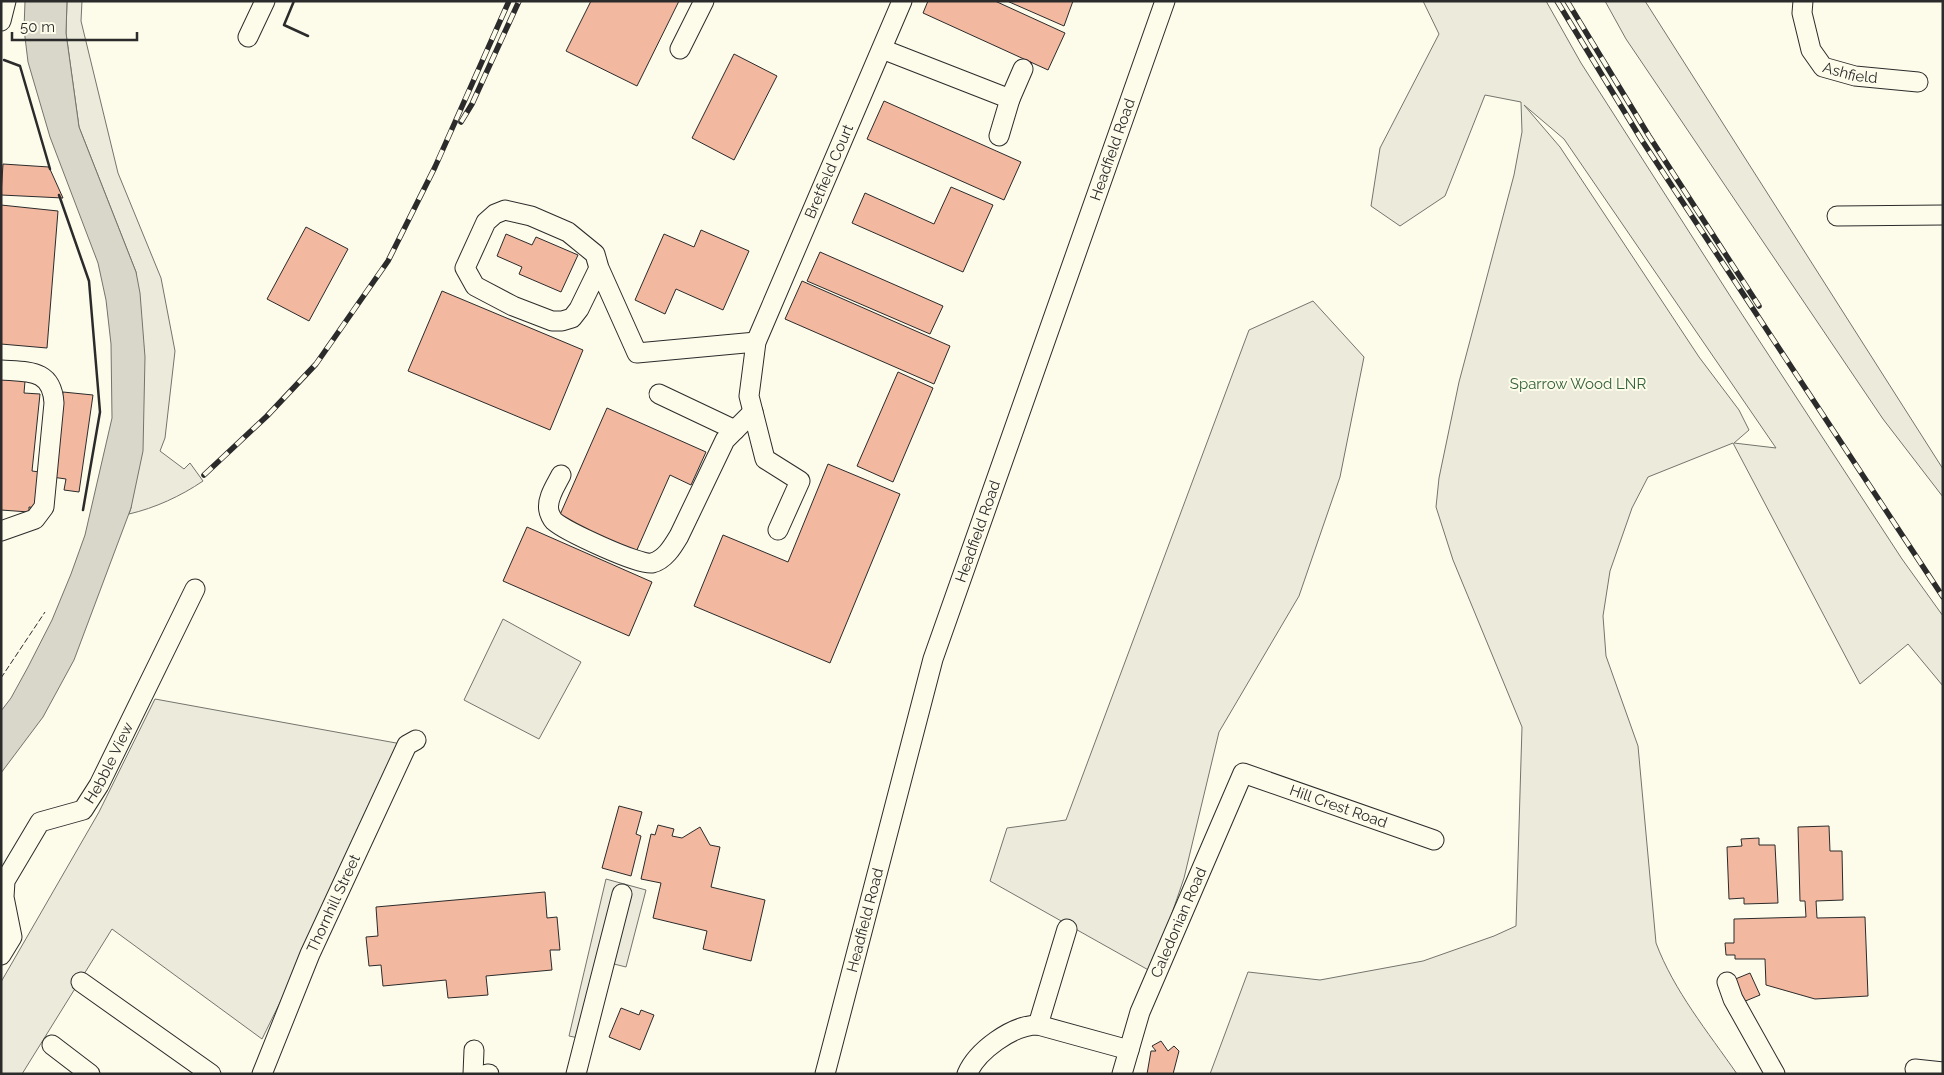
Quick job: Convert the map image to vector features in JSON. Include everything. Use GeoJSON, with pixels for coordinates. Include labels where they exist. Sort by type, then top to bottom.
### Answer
{"type":"FeatureCollection","features":[{"type":"Feature","properties":{"kind":"street"},"geometry":{"type":"LineString","coordinates":[[1,21],[6,1]]}},
{"type":"Feature","properties":{"kind":"street"},"geometry":{"type":"LineString","coordinates":[[248,37],[265,1]]}},
{"type":"Feature","properties":{"kind":"street"},"geometry":{"type":"LineString","coordinates":[[680,49],[704,1]]}},
{"type":"Feature","properties":{"kind":"street","name":"Bretfield Court"},"geometry":{"type":"LineString","coordinates":[[778,530],[800,481],[765,459],[749,396],[756,342],[902,1]]}},
{"type":"Feature","properties":{"kind":"street","name":"Headfield Road"},"geometry":{"type":"LineString","coordinates":[[825,1074],[933,659],[1165,1]]}},
{"type":"Feature","properties":{"kind":"street","name":"Ashfield"},"geometry":{"type":"LineString","coordinates":[[1803,1],[1802,13],[1811,50],[1823,67],[1855,76],[1918,82]]}},
{"type":"Feature","properties":{"kind":"street"},"geometry":{"type":"LineString","coordinates":[[882,49],[1010,99]]}},
{"type":"Feature","properties":{"kind":"street"},"geometry":{"type":"LineString","coordinates":[[999,136],[1010,99],[1023,69]]}},
{"type":"Feature","properties":{"kind":"street"},"geometry":{"type":"LineString","coordinates":[[599,268],[580,308],[572,318],[562,321],[552,320],[513,306],[475,286],[464,268],[486,222],[495,214],[505,210],[531,216],[568,232],[595,254],[599,268],[637,353],[756,342]]}},
{"type":"Feature","properties":{"kind":"street"},"geometry":{"type":"LineString","coordinates":[[1836,216],[1943,215]]}},
{"type":"Feature","properties":{"kind":"street"},"geometry":{"type":"LineString","coordinates":[[1,370],[36,373],[44,378],[54,391],[44,507],[35,519],[1,531]]}},
{"type":"Feature","properties":{"kind":"street"},"geometry":{"type":"LineString","coordinates":[[659,394],[735,430]]}},
{"type":"Feature","properties":{"kind":"street"},"geometry":{"type":"LineString","coordinates":[[561,475],[550,498],[548,510],[553,520],[572,532],[636,561],[652,563],[663,557],[672,548],[725,440],[753,412]]}},
{"type":"Feature","properties":{"kind":"street","name":"Hebble View"},"geometry":{"type":"LineString","coordinates":[[1,955],[12,937],[4,897],[5,880],[40,822],[83,810],[99,784],[195,589]]}},
{"type":"Feature","properties":{"kind":"street","name":"Thornhill Street"},"geometry":{"type":"LineString","coordinates":[[262,1074],[310,954],[402,754],[407,746],[416,740]]}},
{"type":"Feature","properties":{"kind":"street","name":"Hill Crest Road"},"geometry":{"type":"LineString","coordinates":[[1242,773],[1434,840]]}},
{"type":"Feature","properties":{"kind":"street","name":"Caledonian Road"},"geometry":{"type":"LineString","coordinates":[[1122,1074],[1140,1012],[1242,773]]}},
{"type":"Feature","properties":{"kind":"street"},"geometry":{"type":"LineString","coordinates":[[576,1074],[622,894]]}},
{"type":"Feature","properties":{"kind":"street"},"geometry":{"type":"LineString","coordinates":[[1038,1025],[1067,929]]}},
{"type":"Feature","properties":{"kind":"street"},"geometry":{"type":"LineString","coordinates":[[81,982],[210,1074]]}},
{"type":"Feature","properties":{"kind":"street"},"geometry":{"type":"LineString","coordinates":[[1727,982],[1733,999],[1775,1074]]}},
{"type":"Feature","properties":{"kind":"street"},"geometry":{"type":"LineString","coordinates":[[967,1074],[983,1051],[1019,1028],[1029,1025],[1038,1025],[1129,1050]]}},
{"type":"Feature","properties":{"kind":"street"},"geometry":{"type":"LineString","coordinates":[[52,1045],[90,1074]]}},
{"type":"Feature","properties":{"kind":"street"},"geometry":{"type":"LineString","coordinates":[[473,1074],[474,1050]]}},
{"type":"Feature","properties":{"kind":"street"},"geometry":{"type":"LineString","coordinates":[[1915,1069],[1943,1072]]}},
{"type":"Feature","properties":{"kind":"green space"},"geometry":{"type":"Polygon","coordinates":[[[67,1],[82,1],[81,21],[118,173],[161,278],[175,351],[165,438],[160,451],[184,469],[190,463],[203,481],[168,501],[129,514],[131,508],[136,272],[79,127],[66,33],[67,1]]]}},
{"type":"Feature","properties":{"kind":"green space","name":"Sparrow Wood LNR"},"geometry":{"type":"Polygon","coordinates":[[[1423,1],[1546,1],[1581,63],[1734,302],[1902,559],[1943,616],[1943,686],[1908,644],[1860,684],[1733,443],[1648,477],[1632,508],[1610,571],[1603,616],[1606,656],[1638,746],[1656,943],[1672,978],[1703,1027],[1737,1074],[1210,1074],[1248,972],[1320,980],[1423,961],[1494,936],[1516,926],[1522,727],[1453,560],[1436,507],[1439,478],[1459,382],[1514,175],[1522,132],[1521,102],[1485,95],[1445,196],[1400,226],[1371,206],[1380,148],[1439,34],[1423,1]],[[1524,105],[1560,147],[1699,357],[1739,410],[1749,430],[1734,443],[1776,448],[1564,139],[1524,105]]]}},
{"type":"Feature","properties":{"kind":"green space"},"geometry":{"type":"Polygon","coordinates":[[[1605,1],[1645,1],[1943,469],[1943,497],[1883,419],[1626,39],[1605,1]]]}},
{"type":"Feature","properties":{"kind":"green space"},"geometry":{"type":"Polygon","coordinates":[[[1313,301],[1364,357],[1340,477],[1299,596],[1219,732],[1184,878],[1152,972],[990,881],[1007,828],[1066,820],[1249,330],[1313,301]]]}},
{"type":"Feature","properties":{"kind":"green space"},"geometry":{"type":"Polygon","coordinates":[[[503,619],[581,662],[539,739],[464,700],[503,619]]]}},
{"type":"Feature","properties":{"kind":"green space"},"geometry":{"type":"Polygon","coordinates":[[[155,699],[407,745],[262,1039],[112,929],[22,1074],[1,1074],[1,982],[99,812],[155,699]]]}},
{"type":"Feature","properties":{"kind":"shaded area"},"geometry":{"type":"Polygon","coordinates":[[[25,1],[67,1],[66,33],[79,127],[136,272],[140,293],[145,357],[143,451],[131,508],[74,660],[43,717],[1,773],[1,711],[11,698],[28,667],[52,620],[71,574],[85,535],[112,418],[111,344],[106,300],[98,263],[50,137],[28,62],[24,29],[25,1]]]}},
{"type":"Feature","properties":{"kind":"shaded area"},"geometry":{"type":"Polygon","coordinates":[[[606,879],[646,890],[626,967],[598,960],[579,1038],[569,1036],[606,879]]]}},
{"type":"Feature","properties":{"kind":"building"},"geometry":{"type":"Polygon","coordinates":[[[591,1],[679,1],[637,86],[566,51],[591,1]]]}},
{"type":"Feature","properties":{"kind":"building"},"geometry":{"type":"Polygon","coordinates":[[[928,1],[995,1],[1065,33],[1048,70],[923,13],[928,1]]]}},
{"type":"Feature","properties":{"kind":"building"},"geometry":{"type":"Polygon","coordinates":[[[1007,1],[1073,1],[1064,26],[1007,1]]]}},
{"type":"Feature","properties":{"kind":"building"},"geometry":{"type":"Polygon","coordinates":[[[734,54],[777,76],[734,160],[692,138],[734,54]]]}},
{"type":"Feature","properties":{"kind":"building"},"geometry":{"type":"Polygon","coordinates":[[[884,101],[1021,162],[1004,200],[867,139],[884,101]]]}},
{"type":"Feature","properties":{"kind":"building"},"geometry":{"type":"Polygon","coordinates":[[[3,164],[49,167],[63,198],[1,195],[3,164]]]}},
{"type":"Feature","properties":{"kind":"building"},"geometry":{"type":"Polygon","coordinates":[[[951,187],[993,205],[963,272],[852,223],[865,193],[934,224],[951,187]]]}},
{"type":"Feature","properties":{"kind":"building"},"geometry":{"type":"Polygon","coordinates":[[[1,205],[58,211],[47,348],[1,344],[1,205]]]}},
{"type":"Feature","properties":{"kind":"building"},"geometry":{"type":"Polygon","coordinates":[[[306,227],[348,249],[309,321],[267,299],[306,227]]]}},
{"type":"Feature","properties":{"kind":"building"},"geometry":{"type":"Polygon","coordinates":[[[701,230],[749,251],[723,310],[676,289],[665,314],[635,300],[664,234],[694,247],[701,230]]]}},
{"type":"Feature","properties":{"kind":"building"},"geometry":{"type":"Polygon","coordinates":[[[506,234],[532,245],[536,237],[578,255],[561,292],[519,274],[522,267],[497,256],[506,234]]]}},
{"type":"Feature","properties":{"kind":"building"},"geometry":{"type":"Polygon","coordinates":[[[820,252],[943,306],[930,334],[807,281],[820,252]]]}},
{"type":"Feature","properties":{"kind":"building"},"geometry":{"type":"Polygon","coordinates":[[[802,281],[950,346],[934,384],[785,319],[802,281]]]}},
{"type":"Feature","properties":{"kind":"building"},"geometry":{"type":"Polygon","coordinates":[[[442,291],[583,350],[550,430],[408,371],[442,291]]]}},
{"type":"Feature","properties":{"kind":"building"},"geometry":{"type":"Polygon","coordinates":[[[898,372],[933,388],[893,482],[857,466],[898,372]]]}},
{"type":"Feature","properties":{"kind":"building"},"geometry":{"type":"Polygon","coordinates":[[[1,379],[25,381],[24,393],[40,394],[32,471],[40,472],[37,508],[29,507],[29,512],[1,510],[1,379]]]}},
{"type":"Feature","properties":{"kind":"building"},"geometry":{"type":"Polygon","coordinates":[[[63,392],[93,395],[79,492],[64,490],[66,479],[52,477],[63,392]]]}},
{"type":"Feature","properties":{"kind":"building"},"geometry":{"type":"Polygon","coordinates":[[[607,408],[706,452],[691,485],[670,475],[636,552],[559,517],[607,408]]]}},
{"type":"Feature","properties":{"kind":"building"},"geometry":{"type":"Polygon","coordinates":[[[828,464],[900,494],[830,663],[694,606],[723,535],[788,562],[828,464]]]}},
{"type":"Feature","properties":{"kind":"building"},"geometry":{"type":"Polygon","coordinates":[[[527,527],[652,582],[629,636],[503,581],[527,527]]]}},
{"type":"Feature","properties":{"kind":"building"},"geometry":{"type":"Polygon","coordinates":[[[619,806],[642,812],[636,834],[641,836],[631,876],[602,868],[619,806]]]}},
{"type":"Feature","properties":{"kind":"building"},"geometry":{"type":"Polygon","coordinates":[[[658,825],[674,829],[672,836],[682,838],[700,827],[710,845],[720,847],[711,887],[765,900],[751,961],[703,949],[707,931],[653,918],[661,883],[641,879],[651,834],[655,835],[658,825]]]}},
{"type":"Feature","properties":{"kind":"building"},"geometry":{"type":"Polygon","coordinates":[[[1829,826],[1830,851],[1842,851],[1843,900],[1816,901],[1817,918],[1865,917],[1868,996],[1815,999],[1766,985],[1765,959],[1735,959],[1735,955],[1726,955],[1725,943],[1734,943],[1734,919],[1806,917],[1805,901],[1800,901],[1798,827],[1829,826]]]}},
{"type":"Feature","properties":{"kind":"building"},"geometry":{"type":"Polygon","coordinates":[[[1759,838],[1759,845],[1775,845],[1778,903],[1744,904],[1744,898],[1729,899],[1727,847],[1742,846],[1741,839],[1759,838]]]}},
{"type":"Feature","properties":{"kind":"building"},"geometry":{"type":"Polygon","coordinates":[[[545,892],[547,918],[557,917],[560,950],[550,950],[552,970],[486,976],[488,995],[448,998],[446,980],[383,986],[381,965],[369,966],[366,937],[378,936],[376,907],[545,892]]]}},
{"type":"Feature","properties":{"kind":"building"},"geometry":{"type":"Polygon","coordinates":[[[1750,973],[1760,995],[1743,1002],[1733,980],[1750,973]]]}},
{"type":"Feature","properties":{"kind":"building"},"geometry":{"type":"Polygon","coordinates":[[[621,1008],[639,1015],[641,1010],[654,1015],[640,1050],[609,1037],[621,1008]]]}},
{"type":"Feature","properties":{"kind":"building"},"geometry":{"type":"Polygon","coordinates":[[[1161,1041],[1168,1051],[1174,1046],[1179,1051],[1173,1074],[1147,1074],[1151,1051],[1156,1051],[1152,1046],[1161,1041]]]}},
{"type":"Feature","properties":{"kind":"railway"},"geometry":{"type":"LineString","coordinates":[[204,475],[267,416],[316,364],[388,261],[435,167],[509,1]]}},
{"type":"Feature","properties":{"kind":"railway"},"geometry":{"type":"LineString","coordinates":[[461,122],[472,104],[519,1]]}},
{"type":"Feature","properties":{"kind":"railway"},"geometry":{"type":"LineString","coordinates":[[1557,1],[1641,139],[1943,597]]}},
{"type":"Feature","properties":{"kind":"railway"},"geometry":{"type":"LineString","coordinates":[[1567,1],[1649,136],[1759,306]]}},
{"type":"Feature","properties":{"kind":"fence"},"geometry":{"type":"LineString","coordinates":[[1,678],[45,612]]}},
{"type":"Feature","properties":{"kind":"wall"},"geometry":{"type":"LineString","coordinates":[[294,1],[284,25],[308,36]]}},
{"type":"Feature","properties":{"kind":"wall"},"geometry":{"type":"LineString","coordinates":[[4,60],[20,66],[50,169]]}},
{"type":"Feature","properties":{"kind":"wall"},"geometry":{"type":"LineString","coordinates":[[59,195],[89,281],[100,412],[83,510]]}}]}
